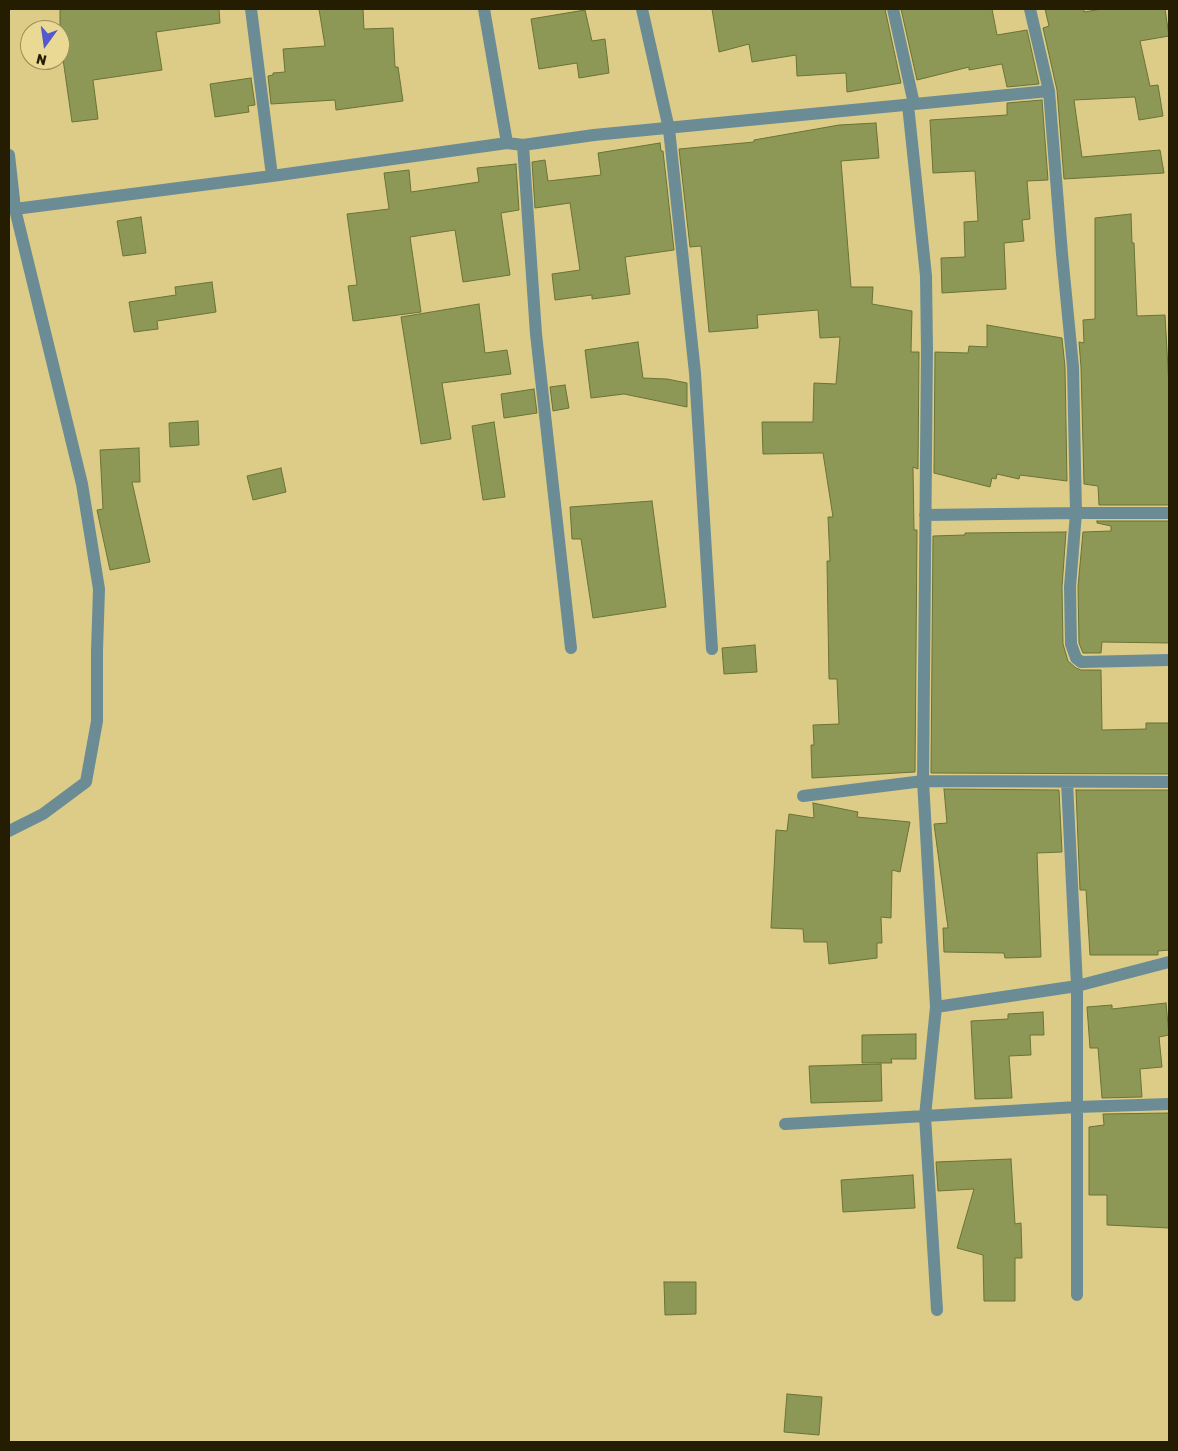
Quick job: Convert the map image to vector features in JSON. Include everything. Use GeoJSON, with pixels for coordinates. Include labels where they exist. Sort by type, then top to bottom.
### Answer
{"type":"FeatureCollection","features":[{"type":"Feature","properties":{"kind":"street"},"geometry":{"type":"LineString","coordinates":[[251,9],[272,176]]}},
{"type":"Feature","properties":{"kind":"street"},"geometry":{"type":"LineString","coordinates":[[484,9],[507,143]]}},
{"type":"Feature","properties":{"kind":"street"},"geometry":{"type":"LineString","coordinates":[[642,9],[668,128],[695,373],[712,649]]}},
{"type":"Feature","properties":{"kind":"street"},"geometry":{"type":"LineString","coordinates":[[892,9],[911,104],[926,276],[928,350],[923,781],[936,1007],[925,1116],[937,1310]]}},
{"type":"Feature","properties":{"kind":"street"},"geometry":{"type":"LineString","coordinates":[[1030,9],[1049,91],[1073,367],[1076,512],[1070,587],[1071,644],[1076,658],[1081,662],[1169,660]]}},
{"type":"Feature","properties":{"kind":"street"},"geometry":{"type":"LineString","coordinates":[[14,209],[272,176],[507,143],[522,145],[594,135],[1049,91]]}},
{"type":"Feature","properties":{"kind":"street"},"geometry":{"type":"LineString","coordinates":[[522,145],[536,334],[571,648]]}},
{"type":"Feature","properties":{"kind":"street"},"geometry":{"type":"LineString","coordinates":[[9,155],[14,209],[82,484],[99,589],[97,651],[98,721],[86,782],[42,814],[9,831]]}},
{"type":"Feature","properties":{"kind":"street"},"geometry":{"type":"LineString","coordinates":[[925,515],[1076,512],[1169,514]]}},
{"type":"Feature","properties":{"kind":"street"},"geometry":{"type":"LineString","coordinates":[[803,796],[923,781],[1169,782]]}},
{"type":"Feature","properties":{"kind":"street"},"geometry":{"type":"LineString","coordinates":[[1067,782],[1077,986],[1077,1295]]}},
{"type":"Feature","properties":{"kind":"street"},"geometry":{"type":"LineString","coordinates":[[936,1007],[1077,986],[1169,962]]}},
{"type":"Feature","properties":{"kind":"street"},"geometry":{"type":"LineString","coordinates":[[785,1124],[1077,1107],[1169,1104]]}},
{"type":"Feature","properties":{"kind":"building"},"geometry":{"type":"Polygon","coordinates":[[[60,9],[219,9],[220,23],[156,32],[162,70],[93,80],[98,119],[72,122],[65,70],[70,70],[70,20],[60,20],[60,9]]]}},
{"type":"Feature","properties":{"kind":"building"},"geometry":{"type":"Polygon","coordinates":[[[319,9],[363,9],[364,29],[393,28],[395,67],[398,67],[403,101],[336,110],[335,100],[271,104],[268,76],[273,75],[273,73],[285,72],[283,49],[325,46],[319,9]]]}},
{"type":"Feature","properties":{"kind":"building"},"geometry":{"type":"Polygon","coordinates":[[[712,9],[885,9],[901,83],[847,92],[846,73],[797,76],[796,55],[752,62],[749,44],[719,52],[712,9]]]}},
{"type":"Feature","properties":{"kind":"building"},"geometry":{"type":"Polygon","coordinates":[[[901,9],[992,9],[997,35],[1027,30],[1039,84],[1007,87],[1002,64],[969,70],[969,67],[917,80],[901,9]]]}},
{"type":"Feature","properties":{"kind":"building"},"geometry":{"type":"Polygon","coordinates":[[[1045,9],[1084,9],[1084,12],[1102,9],[1165,9],[1169,36],[1140,41],[1150,86],[1158,85],[1163,116],[1139,120],[1135,97],[1074,100],[1082,157],[1160,150],[1164,173],[1064,179],[1057,90],[1043,28],[1049,26],[1045,9]]]}},
{"type":"Feature","properties":{"kind":"building"},"geometry":{"type":"Polygon","coordinates":[[[585,10],[592,41],[605,39],[609,73],[579,78],[577,63],[539,69],[531,19],[585,10]]]}},
{"type":"Feature","properties":{"kind":"building"},"geometry":{"type":"Polygon","coordinates":[[[251,78],[255,105],[248,106],[249,112],[215,117],[210,84],[251,78]]]}},
{"type":"Feature","properties":{"kind":"building"},"geometry":{"type":"Polygon","coordinates":[[[1042,100],[1048,180],[1027,181],[1030,219],[1022,220],[1024,241],[1004,243],[1006,289],[942,293],[941,258],[965,257],[964,222],[978,221],[975,171],[933,173],[930,120],[1007,115],[1007,103],[1042,100]]]}},
{"type":"Feature","properties":{"kind":"building"},"geometry":{"type":"Polygon","coordinates":[[[876,123],[879,158],[841,161],[851,287],[873,287],[872,304],[912,311],[911,352],[919,352],[918,469],[913,467],[914,530],[917,530],[915,772],[812,778],[811,745],[814,745],[813,725],[839,724],[837,679],[829,679],[827,561],[830,561],[828,517],[833,517],[823,453],[763,454],[762,422],[813,422],[814,383],[836,384],[840,337],[820,338],[818,310],[757,315],[758,328],[709,332],[701,246],[690,247],[679,149],[754,142],[754,140],[839,125],[876,123]]]}},
{"type":"Feature","properties":{"kind":"building"},"geometry":{"type":"Polygon","coordinates":[[[660,143],[661,151],[663,151],[674,250],[625,257],[630,294],[592,299],[592,295],[555,300],[552,274],[580,270],[570,203],[535,208],[532,162],[545,160],[548,181],[601,175],[598,153],[660,143]]]}},
{"type":"Feature","properties":{"kind":"building"},"geometry":{"type":"Polygon","coordinates":[[[516,164],[519,210],[501,213],[510,275],[463,282],[455,230],[410,237],[421,312],[353,321],[348,286],[357,285],[347,214],[389,209],[384,173],[409,170],[411,192],[479,182],[477,168],[516,164]]]}},
{"type":"Feature","properties":{"kind":"building"},"geometry":{"type":"Polygon","coordinates":[[[1131,214],[1137,316],[1165,315],[1169,386],[1169,505],[1099,505],[1098,486],[1084,484],[1079,342],[1084,343],[1083,320],[1095,319],[1095,218],[1131,214]]]}},
{"type":"Feature","properties":{"kind":"building"},"geometry":{"type":"Polygon","coordinates":[[[141,217],[146,253],[123,256],[117,221],[141,217]]]}},
{"type":"Feature","properties":{"kind":"building"},"geometry":{"type":"Polygon","coordinates":[[[212,282],[216,312],[157,321],[158,329],[134,332],[129,302],[176,295],[175,287],[212,282]]]}},
{"type":"Feature","properties":{"kind":"building"},"geometry":{"type":"Polygon","coordinates":[[[479,304],[485,353],[507,350],[511,374],[442,383],[451,439],[421,444],[401,317],[479,304]]]}},
{"type":"Feature","properties":{"kind":"building"},"geometry":{"type":"Polygon","coordinates":[[[987,325],[1062,338],[1065,367],[1067,481],[1020,475],[1019,479],[997,474],[996,479],[992,478],[990,487],[934,473],[935,352],[968,353],[969,346],[987,347],[987,325]]]}},
{"type":"Feature","properties":{"kind":"building"},"geometry":{"type":"Polygon","coordinates":[[[638,342],[643,378],[667,379],[687,383],[687,407],[624,394],[591,398],[585,350],[638,342]]]}},
{"type":"Feature","properties":{"kind":"building"},"geometry":{"type":"Polygon","coordinates":[[[565,385],[569,408],[553,411],[550,387],[565,385]]]}},
{"type":"Feature","properties":{"kind":"building"},"geometry":{"type":"Polygon","coordinates":[[[534,389],[537,413],[504,418],[501,394],[534,389]]]}},
{"type":"Feature","properties":{"kind":"building"},"geometry":{"type":"Polygon","coordinates":[[[198,421],[199,445],[170,447],[169,423],[198,421]]]}},
{"type":"Feature","properties":{"kind":"building"},"geometry":{"type":"Polygon","coordinates":[[[494,422],[505,497],[483,500],[472,426],[494,422]]]}},
{"type":"Feature","properties":{"kind":"building"},"geometry":{"type":"Polygon","coordinates":[[[139,448],[140,482],[132,482],[150,562],[110,570],[97,510],[103,509],[100,450],[139,448]]]}},
{"type":"Feature","properties":{"kind":"building"},"geometry":{"type":"Polygon","coordinates":[[[281,468],[286,492],[253,500],[247,476],[281,468]]]}},
{"type":"Feature","properties":{"kind":"building"},"geometry":{"type":"Polygon","coordinates":[[[652,501],[666,607],[593,618],[581,539],[572,539],[570,507],[652,501]]]}},
{"type":"Feature","properties":{"kind":"building"},"geometry":{"type":"Polygon","coordinates":[[[1097,521],[1169,521],[1169,643],[1102,642],[1101,653],[1083,653],[1079,643],[1078,587],[1083,532],[1111,531],[1111,526],[1097,523],[1097,521]]]}},
{"type":"Feature","properties":{"kind":"building"},"geometry":{"type":"Polygon","coordinates":[[[1066,532],[1062,587],[1063,644],[1068,661],[1081,670],[1101,670],[1102,730],[1146,729],[1146,723],[1169,723],[1169,774],[931,773],[933,536],[965,535],[965,533],[1066,532]]]}},
{"type":"Feature","properties":{"kind":"building"},"geometry":{"type":"Polygon","coordinates":[[[755,645],[757,672],[724,674],[722,648],[755,645]]]}},
{"type":"Feature","properties":{"kind":"building"},"geometry":{"type":"Polygon","coordinates":[[[944,789],[1059,790],[1062,852],[1037,853],[1041,957],[1005,958],[1004,953],[944,952],[943,928],[948,928],[934,824],[947,823],[944,789]]]}},
{"type":"Feature","properties":{"kind":"building"},"geometry":{"type":"Polygon","coordinates":[[[1076,790],[1169,790],[1169,950],[1158,951],[1158,955],[1090,955],[1086,890],[1080,890],[1076,790]]]}},
{"type":"Feature","properties":{"kind":"building"},"geometry":{"type":"Polygon","coordinates":[[[813,803],[858,812],[857,817],[910,822],[900,872],[892,870],[891,918],[881,917],[882,943],[877,943],[877,958],[829,964],[827,942],[804,942],[803,929],[771,928],[776,830],[787,831],[789,814],[814,818],[813,803]]]}},
{"type":"Feature","properties":{"kind":"building"},"geometry":{"type":"Polygon","coordinates":[[[1166,1003],[1169,1035],[1159,1037],[1162,1067],[1140,1069],[1142,1097],[1102,1098],[1098,1048],[1090,1048],[1087,1007],[1112,1005],[1112,1009],[1166,1003]]]}},
{"type":"Feature","properties":{"kind":"building"},"geometry":{"type":"Polygon","coordinates":[[[1043,1012],[1044,1035],[1030,1035],[1031,1055],[1009,1056],[1012,1098],[975,1099],[971,1021],[1008,1019],[1008,1014],[1043,1012]]]}},
{"type":"Feature","properties":{"kind":"building"},"geometry":{"type":"Polygon","coordinates":[[[916,1034],[916,1059],[891,1059],[892,1063],[862,1063],[862,1035],[916,1034]]]}},
{"type":"Feature","properties":{"kind":"building"},"geometry":{"type":"Polygon","coordinates":[[[881,1064],[882,1101],[811,1103],[809,1066],[881,1064]]]}},
{"type":"Feature","properties":{"kind":"building"},"geometry":{"type":"Polygon","coordinates":[[[1169,1113],[1169,1228],[1107,1225],[1107,1195],[1089,1195],[1089,1127],[1104,1125],[1103,1114],[1169,1113]]]}},
{"type":"Feature","properties":{"kind":"building"},"geometry":{"type":"Polygon","coordinates":[[[1011,1159],[1015,1224],[1021,1223],[1022,1258],[1015,1258],[1015,1301],[984,1301],[983,1255],[957,1248],[974,1189],[938,1191],[936,1162],[1011,1159]]]}},
{"type":"Feature","properties":{"kind":"building"},"geometry":{"type":"Polygon","coordinates":[[[913,1175],[915,1208],[843,1212],[841,1180],[913,1175]]]}},
{"type":"Feature","properties":{"kind":"building"},"geometry":{"type":"Polygon","coordinates":[[[664,1282],[696,1282],[696,1314],[665,1315],[664,1282]]]}},
{"type":"Feature","properties":{"kind":"building"},"geometry":{"type":"Polygon","coordinates":[[[787,1394],[822,1397],[819,1435],[784,1432],[787,1394]]]}}]}
